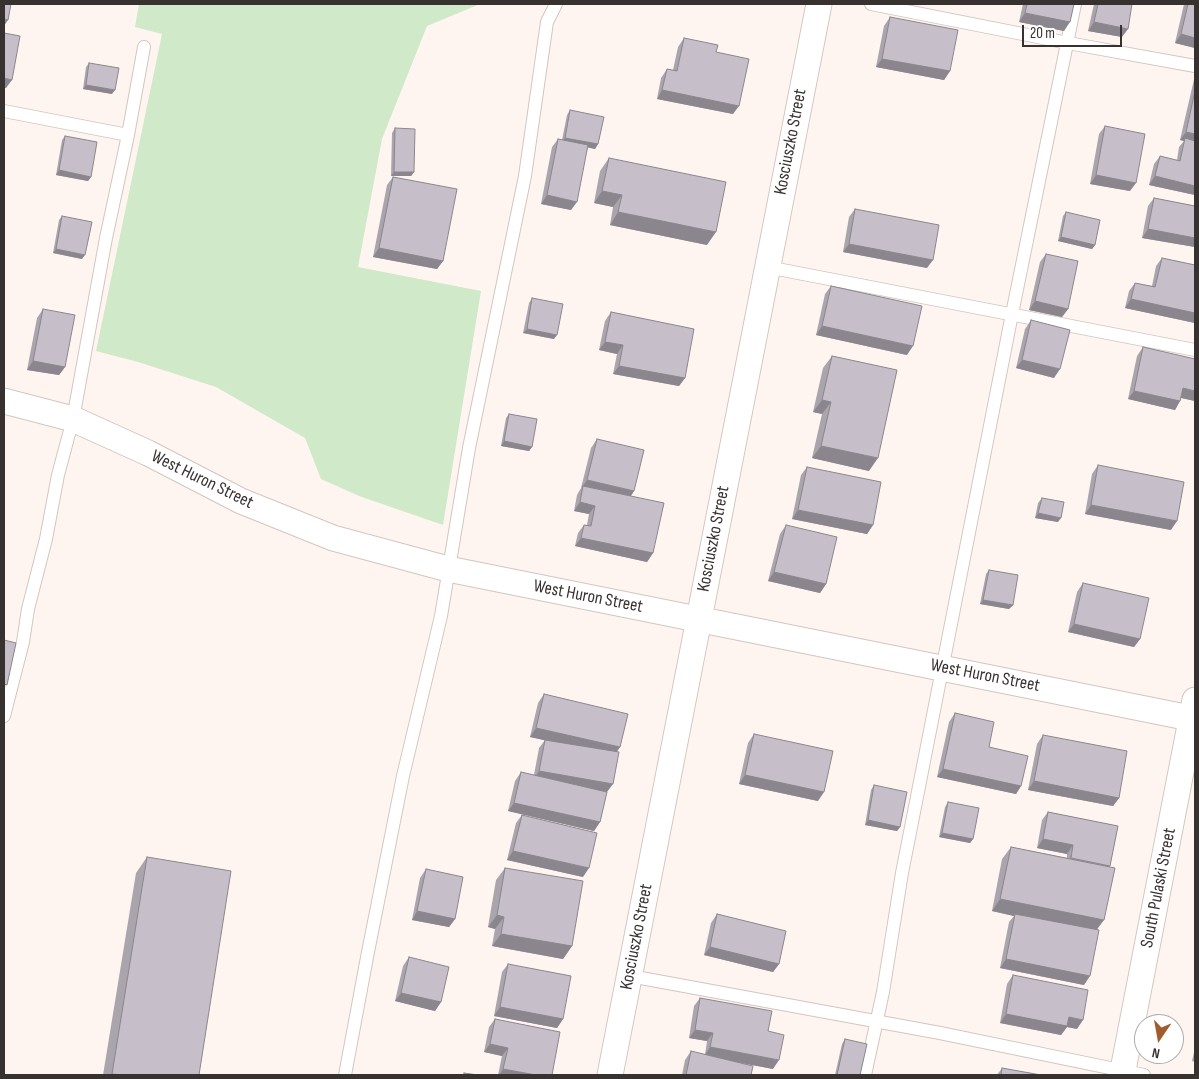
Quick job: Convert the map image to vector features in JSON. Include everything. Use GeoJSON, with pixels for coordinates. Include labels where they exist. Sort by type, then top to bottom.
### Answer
{"type":"FeatureCollection","features":[{"type":"Feature","properties":{"kind":"street","name":"Kosciuszko Street"},"geometry":{"type":"LineString","coordinates":[[610,1075],[819,4]]}},
{"type":"Feature","properties":{"kind":"street","name":"West Huron Street"},"geometry":{"type":"LineString","coordinates":[[4,401],[73,419],[148,453],[241,501],[333,538],[448,569],[943,668],[1194,712]]}},
{"type":"Feature","properties":{"kind":"street","name":"South Pulaski Street"},"geometry":{"type":"LineString","coordinates":[[1130,1074],[1194,712]]}},
{"type":"Feature","properties":{"kind":"lane"},"geometry":{"type":"LineString","coordinates":[[345,1075],[403,776],[441,616],[469,448],[525,176],[547,22],[556,4]]}},
{"type":"Feature","properties":{"kind":"lane"},"geometry":{"type":"LineString","coordinates":[[871,4],[1195,66]]}},
{"type":"Feature","properties":{"kind":"lane"},"geometry":{"type":"LineString","coordinates":[[865,1075],[883,992],[902,873],[1075,4]]}},
{"type":"Feature","properties":{"kind":"lane"},"geometry":{"type":"LineString","coordinates":[[4,716],[5,702],[23,642],[28,609],[46,539],[58,475],[73,419],[106,238],[144,47]]}},
{"type":"Feature","properties":{"kind":"lane"},"geometry":{"type":"LineString","coordinates":[[4,111],[128,135]]}},
{"type":"Feature","properties":{"kind":"lane"},"geometry":{"type":"LineString","coordinates":[[767,267],[1195,350]]}},
{"type":"Feature","properties":{"kind":"lane"},"geometry":{"type":"LineString","coordinates":[[630,976],[950,1035],[1130,1074]]}},
{"type":"Feature","properties":{"kind":"green space"},"geometry":{"type":"Polygon","coordinates":[[[139,4],[480,4],[427,26],[382,139],[358,267],[481,291],[443,525],[359,496],[321,479],[305,438],[216,387],[138,362],[96,351],[162,34],[135,27],[139,4]]]}},
{"type":"Feature","properties":{"kind":"building"},"geometry":{"type":"Polygon","coordinates":[[[4,4],[11,4],[8,20],[4,19],[4,4]]]}},
{"type":"Feature","properties":{"kind":"building"},"geometry":{"type":"Polygon","coordinates":[[[1027,4],[1074,4],[1070,22],[1025,13],[1027,4]]]}},
{"type":"Feature","properties":{"kind":"building"},"geometry":{"type":"Polygon","coordinates":[[[1098,4],[1132,4],[1128,29],[1094,22],[1098,4]]]}},
{"type":"Feature","properties":{"kind":"building"},"geometry":{"type":"Polygon","coordinates":[[[1188,4],[1195,4],[1195,38],[1181,34],[1188,4]]]}},
{"type":"Feature","properties":{"kind":"building"},"geometry":{"type":"Polygon","coordinates":[[[890,17],[958,30],[950,71],[882,59],[890,17]]]}},
{"type":"Feature","properties":{"kind":"building"},"geometry":{"type":"Polygon","coordinates":[[[4,33],[20,36],[12,80],[4,78],[4,33]]]}},
{"type":"Feature","properties":{"kind":"building"},"geometry":{"type":"Polygon","coordinates":[[[684,38],[718,45],[716,52],[749,59],[739,106],[662,90],[667,69],[677,71],[684,38]]]}},
{"type":"Feature","properties":{"kind":"building"},"geometry":{"type":"Polygon","coordinates":[[[89,63],[119,68],[115,90],[86,85],[89,63]]]}},
{"type":"Feature","properties":{"kind":"building"},"geometry":{"type":"Polygon","coordinates":[[[1195,91],[1195,134],[1186,132],[1195,91]]]}},
{"type":"Feature","properties":{"kind":"building"},"geometry":{"type":"Polygon","coordinates":[[[570,110],[604,117],[598,144],[565,138],[570,110]]]}},
{"type":"Feature","properties":{"kind":"building"},"geometry":{"type":"Polygon","coordinates":[[[1105,126],[1145,134],[1136,183],[1096,175],[1105,126]]]}},
{"type":"Feature","properties":{"kind":"building"},"geometry":{"type":"Polygon","coordinates":[[[395,128],[415,129],[414,172],[394,172],[395,128]]]}},
{"type":"Feature","properties":{"kind":"building"},"geometry":{"type":"Polygon","coordinates":[[[65,136],[97,142],[91,177],[59,170],[65,136]]]}},
{"type":"Feature","properties":{"kind":"building"},"geometry":{"type":"Polygon","coordinates":[[[1185,138],[1195,141],[1195,186],[1155,176],[1160,156],[1180,161],[1185,138]]]}},
{"type":"Feature","properties":{"kind":"building"},"geometry":{"type":"Polygon","coordinates":[[[558,139],[588,145],[577,202],[547,195],[558,139]]]}},
{"type":"Feature","properties":{"kind":"building"},"geometry":{"type":"Polygon","coordinates":[[[609,158],[726,182],[716,232],[618,212],[622,195],[602,191],[609,158]]]}},
{"type":"Feature","properties":{"kind":"building"},"geometry":{"type":"Polygon","coordinates":[[[393,177],[457,189],[443,261],[379,248],[393,177]]]}},
{"type":"Feature","properties":{"kind":"building"},"geometry":{"type":"Polygon","coordinates":[[[1154,198],[1195,206],[1195,238],[1148,229],[1154,198]]]}},
{"type":"Feature","properties":{"kind":"building"},"geometry":{"type":"Polygon","coordinates":[[[855,209],[939,225],[933,260],[849,244],[855,209]]]}},
{"type":"Feature","properties":{"kind":"building"},"geometry":{"type":"Polygon","coordinates":[[[1066,212],[1100,220],[1095,245],[1061,237],[1066,212]]]}},
{"type":"Feature","properties":{"kind":"building"},"geometry":{"type":"Polygon","coordinates":[[[62,216],[92,222],[85,255],[56,249],[62,216]]]}},
{"type":"Feature","properties":{"kind":"building"},"geometry":{"type":"Polygon","coordinates":[[[1046,254],[1078,261],[1068,309],[1035,301],[1046,254]]]}},
{"type":"Feature","properties":{"kind":"building"},"geometry":{"type":"Polygon","coordinates":[[[1162,258],[1195,265],[1195,313],[1131,299],[1135,283],[1155,287],[1162,258]]]}},
{"type":"Feature","properties":{"kind":"building"},"geometry":{"type":"Polygon","coordinates":[[[831,286],[922,306],[913,346],[822,326],[831,286]]]}},
{"type":"Feature","properties":{"kind":"building"},"geometry":{"type":"Polygon","coordinates":[[[532,298],[563,304],[557,335],[527,329],[532,298]]]}},
{"type":"Feature","properties":{"kind":"building"},"geometry":{"type":"Polygon","coordinates":[[[43,309],[75,315],[65,367],[33,361],[43,309]]]}},
{"type":"Feature","properties":{"kind":"building"},"geometry":{"type":"Polygon","coordinates":[[[611,312],[694,329],[685,378],[619,366],[623,345],[605,342],[611,312]]]}},
{"type":"Feature","properties":{"kind":"building"},"geometry":{"type":"Polygon","coordinates":[[[1031,320],[1070,330],[1060,369],[1022,360],[1031,320]]]}},
{"type":"Feature","properties":{"kind":"building"},"geometry":{"type":"Polygon","coordinates":[[[1143,347],[1195,359],[1195,391],[1183,388],[1180,401],[1134,391],[1143,347]]]}},
{"type":"Feature","properties":{"kind":"building"},"geometry":{"type":"Polygon","coordinates":[[[832,356],[897,370],[878,458],[821,446],[831,402],[822,400],[832,356]]]}},
{"type":"Feature","properties":{"kind":"building"},"geometry":{"type":"Polygon","coordinates":[[[509,414],[537,419],[532,447],[504,441],[509,414]]]}},
{"type":"Feature","properties":{"kind":"building"},"geometry":{"type":"Polygon","coordinates":[[[597,439],[644,450],[634,491],[587,480],[597,439]]]}},
{"type":"Feature","properties":{"kind":"building"},"geometry":{"type":"Polygon","coordinates":[[[1098,465],[1184,482],[1177,521],[1091,505],[1098,465]]]}},
{"type":"Feature","properties":{"kind":"building"},"geometry":{"type":"Polygon","coordinates":[[[807,467],[881,482],[873,525],[798,510],[807,467]]]}},
{"type":"Feature","properties":{"kind":"building"},"geometry":{"type":"Polygon","coordinates":[[[583,486],[664,503],[653,553],[581,538],[584,525],[591,526],[595,506],[580,502],[583,486]]]}},
{"type":"Feature","properties":{"kind":"building"},"geometry":{"type":"Polygon","coordinates":[[[1042,498],[1064,502],[1061,518],[1038,513],[1042,498]]]}},
{"type":"Feature","properties":{"kind":"building"},"geometry":{"type":"Polygon","coordinates":[[[786,525],[837,537],[826,584],[774,572],[786,525]]]}},
{"type":"Feature","properties":{"kind":"building"},"geometry":{"type":"Polygon","coordinates":[[[989,570],[1018,575],[1013,605],[983,600],[989,570]]]}},
{"type":"Feature","properties":{"kind":"building"},"geometry":{"type":"Polygon","coordinates":[[[1083,583],[1149,598],[1140,639],[1074,624],[1083,583]]]}},
{"type":"Feature","properties":{"kind":"building"},"geometry":{"type":"Polygon","coordinates":[[[4,640],[16,643],[7,685],[4,684],[4,640]]]}},
{"type":"Feature","properties":{"kind":"building"},"geometry":{"type":"Polygon","coordinates":[[[544,694],[628,714],[620,747],[536,728],[544,694]]]}},
{"type":"Feature","properties":{"kind":"building"},"geometry":{"type":"Polygon","coordinates":[[[955,713],[994,722],[989,747],[1028,756],[1021,786],[943,769],[955,713]]]}},
{"type":"Feature","properties":{"kind":"building"},"geometry":{"type":"Polygon","coordinates":[[[754,734],[833,751],[824,792],[745,775],[754,734]]]}},
{"type":"Feature","properties":{"kind":"building"},"geometry":{"type":"Polygon","coordinates":[[[1043,735],[1127,751],[1119,798],[1034,781],[1043,735]]]}},
{"type":"Feature","properties":{"kind":"building"},"geometry":{"type":"Polygon","coordinates":[[[545,740],[619,752],[613,784],[539,771],[545,740]]]}},
{"type":"Feature","properties":{"kind":"building"},"geometry":{"type":"Polygon","coordinates":[[[521,772],[607,792],[600,822],[514,803],[521,772]]]}},
{"type":"Feature","properties":{"kind":"building"},"geometry":{"type":"Polygon","coordinates":[[[874,785],[907,792],[900,827],[868,820],[874,785]]]}},
{"type":"Feature","properties":{"kind":"building"},"geometry":{"type":"Polygon","coordinates":[[[948,802],[979,808],[973,839],[942,833],[948,802]]]}},
{"type":"Feature","properties":{"kind":"building"},"geometry":{"type":"Polygon","coordinates":[[[1048,812],[1118,826],[1110,866],[1071,858],[1073,845],[1043,839],[1048,812]]]}},
{"type":"Feature","properties":{"kind":"building"},"geometry":{"type":"Polygon","coordinates":[[[522,815],[597,833],[589,868],[513,851],[522,815]]]}},
{"type":"Feature","properties":{"kind":"building"},"geometry":{"type":"Polygon","coordinates":[[[1011,847],[1115,868],[1104,920],[1000,899],[1011,847]]]}},
{"type":"Feature","properties":{"kind":"building"},"geometry":{"type":"Polygon","coordinates":[[[147,857],[231,871],[199,1075],[112,1074],[147,857]]]}},
{"type":"Feature","properties":{"kind":"building"},"geometry":{"type":"Polygon","coordinates":[[[505,868],[583,881],[572,946],[501,934],[504,917],[497,915],[505,868]]]}},
{"type":"Feature","properties":{"kind":"building"},"geometry":{"type":"Polygon","coordinates":[[[426,869],[463,877],[455,919],[417,911],[426,869]]]}},
{"type":"Feature","properties":{"kind":"building"},"geometry":{"type":"Polygon","coordinates":[[[717,914],[786,931],[779,964],[710,947],[717,914]]]}},
{"type":"Feature","properties":{"kind":"building"},"geometry":{"type":"Polygon","coordinates":[[[1015,914],[1099,930],[1090,976],[1006,959],[1015,914]]]}},
{"type":"Feature","properties":{"kind":"building"},"geometry":{"type":"Polygon","coordinates":[[[409,957],[449,967],[441,1002],[401,993],[409,957]]]}},
{"type":"Feature","properties":{"kind":"building"},"geometry":{"type":"Polygon","coordinates":[[[508,964],[571,976],[563,1019],[500,1007],[508,964]]]}},
{"type":"Feature","properties":{"kind":"building"},"geometry":{"type":"Polygon","coordinates":[[[1013,975],[1088,990],[1083,1020],[1069,1017],[1067,1026],[1006,1014],[1013,975]]]}},
{"type":"Feature","properties":{"kind":"building"},"geometry":{"type":"Polygon","coordinates":[[[700,998],[772,1011],[768,1031],[784,1035],[779,1060],[710,1047],[713,1033],[695,1030],[700,998]]]}},
{"type":"Feature","properties":{"kind":"building"},"geometry":{"type":"Polygon","coordinates":[[[495,1019],[560,1032],[552,1075],[536,1075],[503,1069],[508,1048],[490,1044],[495,1019]]]}},
{"type":"Feature","properties":{"kind":"building"},"geometry":{"type":"Polygon","coordinates":[[[845,1039],[867,1044],[860,1075],[837,1075],[845,1039]]]}},
{"type":"Feature","properties":{"kind":"building"},"geometry":{"type":"Polygon","coordinates":[[[691,1051],[753,1066],[751,1075],[686,1075],[691,1051]]]}},
{"type":"Feature","properties":{"kind":"building"},"geometry":{"type":"Polygon","coordinates":[[[1002,1068],[1041,1075],[1001,1075],[1002,1068]]]}}]}
